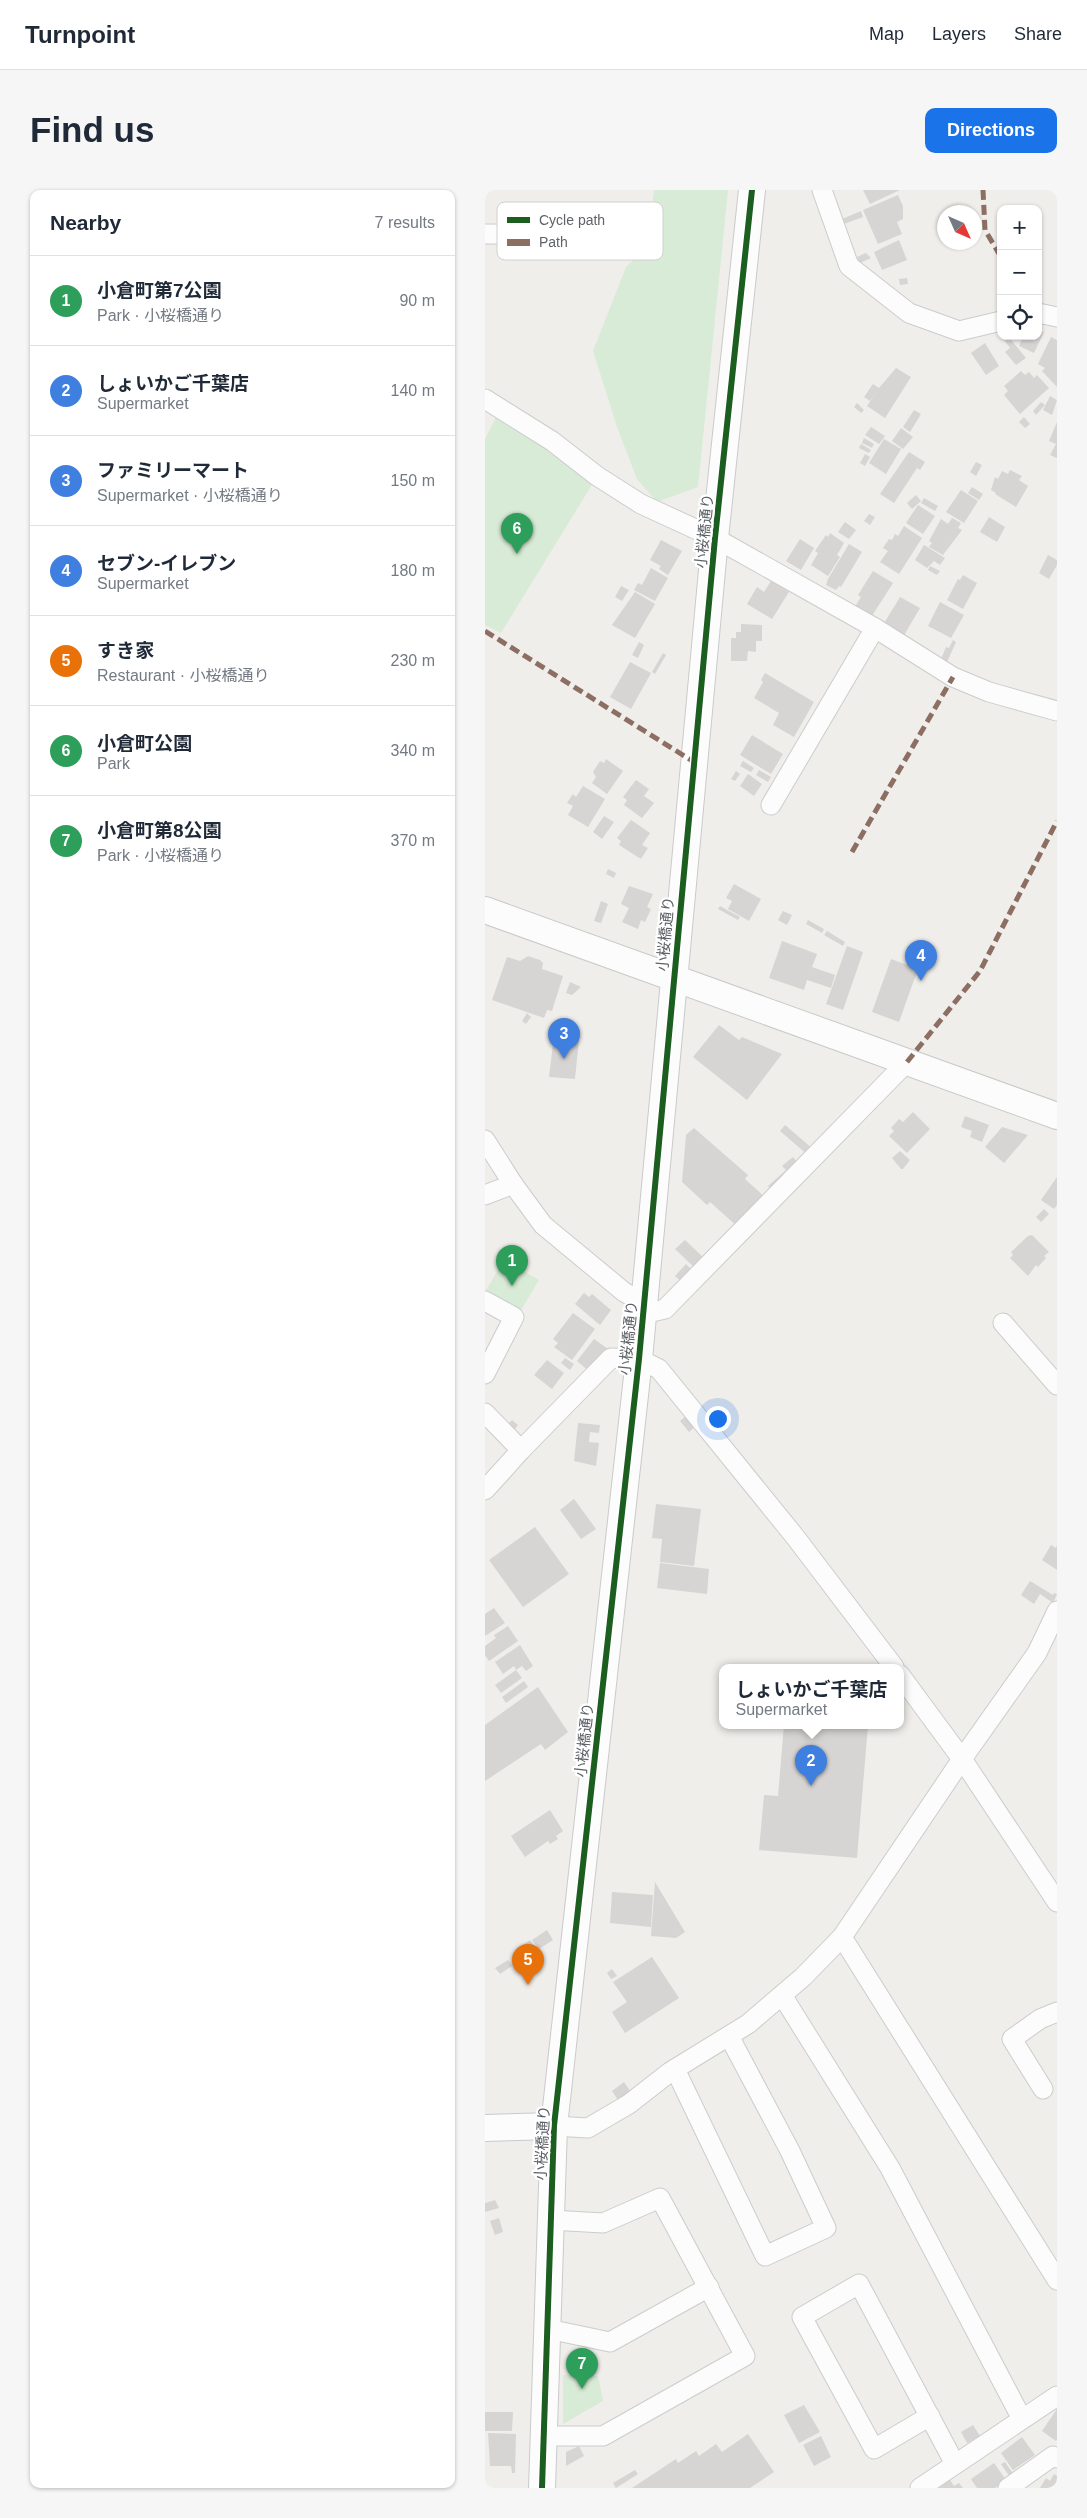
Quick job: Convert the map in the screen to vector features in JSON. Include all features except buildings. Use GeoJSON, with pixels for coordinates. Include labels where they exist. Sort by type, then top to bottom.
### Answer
{"type":"FeatureCollection","features":[{"type":"Feature","properties":{"kind":"street","name":"小桜橋通り"},"geometry":{"type":"LineString","coordinates":[[542,2488],[555,2126],[639,1359],[715,538],[752,190]]}},
{"type":"Feature","properties":{"kind":"street"},"geometry":{"type":"LineString","coordinates":[[822,190],[849,266],[909,313],[959,332],[997,321]]}},
{"type":"Feature","properties":{"kind":"street"},"geometry":{"type":"LineString","coordinates":[[1042,314],[1057,317]]}},
{"type":"Feature","properties":{"kind":"street"},"geometry":{"type":"LineString","coordinates":[[485,398],[552,441],[597,476],[641,504],[715,538],[875,628],[953,676],[989,692],[1057,711]]}},
{"type":"Feature","properties":{"kind":"street"},"geometry":{"type":"LineString","coordinates":[[771,805],[875,628]]}},
{"type":"Feature","properties":{"kind":"street"},"geometry":{"type":"LineString","coordinates":[[485,910],[1057,1116]]}},
{"type":"Feature","properties":{"kind":"street"},"geometry":{"type":"LineString","coordinates":[[485,1140],[513,1184],[543,1225],[644,1308],[665,1309],[907,1062]]}},
{"type":"Feature","properties":{"kind":"street"},"geometry":{"type":"LineString","coordinates":[[485,1195],[513,1184]]}},
{"type":"Feature","properties":{"kind":"street"},"geometry":{"type":"LineString","coordinates":[[485,1301],[514,1317],[485,1374]]}},
{"type":"Feature","properties":{"kind":"street"},"geometry":{"type":"LineString","coordinates":[[1003,1323],[1057,1386]]}},
{"type":"Feature","properties":{"kind":"street"},"geometry":{"type":"LineString","coordinates":[[485,1490],[521,1450],[611,1358],[639,1359],[659,1368],[796,1538],[892,1664]]}},
{"type":"Feature","properties":{"kind":"street"},"geometry":{"type":"LineString","coordinates":[[485,1413],[521,1450]]}},
{"type":"Feature","properties":{"kind":"street"},"geometry":{"type":"LineString","coordinates":[[485,2128],[555,2126],[589,2128],[629,2104],[675,2069],[748,2024],[782,1995],[842,1937],[963,1758],[1037,1653],[1057,1611]]}},
{"type":"Feature","properties":{"kind":"street"},"geometry":{"type":"LineString","coordinates":[[904,1680],[963,1758],[1057,1902]]}},
{"type":"Feature","properties":{"kind":"street"},"geometry":{"type":"LineString","coordinates":[[842,1937],[1057,2280]]}},
{"type":"Feature","properties":{"kind":"street"},"geometry":{"type":"LineString","coordinates":[[782,1995],[890,2168],[1022,2419]]}},
{"type":"Feature","properties":{"kind":"street"},"geometry":{"type":"LineString","coordinates":[[1043,2089],[1012,2039],[1040,2018],[1057,2012]]}},
{"type":"Feature","properties":{"kind":"street"},"geometry":{"type":"LineString","coordinates":[[675,2069],[765,2256],[826,2228],[790,2151],[729,2036]]}},
{"type":"Feature","properties":{"kind":"street"},"geometry":{"type":"LineString","coordinates":[[544,2436],[603,2436],[745,2356],[661,2198],[603,2223],[551,2220]]}},
{"type":"Feature","properties":{"kind":"street"},"geometry":{"type":"LineString","coordinates":[[930,2416],[874,2449],[802,2317],[859,2284],[930,2416],[955,2464]]}},
{"type":"Feature","properties":{"kind":"street"},"geometry":{"type":"LineString","coordinates":[[548,2330],[610,2342],[709,2288]]}},
{"type":"Feature","properties":{"kind":"street"},"geometry":{"type":"LineString","coordinates":[[920,2488],[1057,2396]]}},
{"type":"Feature","properties":{"kind":"street"},"geometry":{"type":"LineString","coordinates":[[1008,2488],[1053,2456],[1057,2458]]}},
{"type":"Feature","properties":{"kind":"green space"},"geometry":{"type":"Polygon","coordinates":[[[654,190],[728,190],[698,487],[657,502],[637,479],[617,427],[593,351],[626,267],[633,260],[663,260],[663,202],[653,202],[654,190]]]}},
{"type":"Feature","properties":{"kind":"green space"},"geometry":{"type":"Polygon","coordinates":[[[497,415],[548,446],[593,483],[501,633],[485,625],[485,439],[497,415]]]}},
{"type":"Feature","properties":{"kind":"green space"},"geometry":{"type":"Polygon","coordinates":[[[504,1260],[539,1280],[520,1312],[485,1292],[504,1260]]]}},
{"type":"Feature","properties":{"kind":"green space"},"geometry":{"type":"Polygon","coordinates":[[[563,2375],[598,2376],[603,2401],[563,2424],[563,2375]]]}},
{"type":"Feature","properties":{"kind":"marked path"},"geometry":{"type":"LineString","coordinates":[[983,190],[985,230],[997,250]]}},
{"type":"Feature","properties":{"kind":"marked path"},"geometry":{"type":"LineString","coordinates":[[485,631],[694,762]]}},
{"type":"Feature","properties":{"kind":"marked path"},"geometry":{"type":"LineString","coordinates":[[852,852],[953,677]]}},
{"type":"Feature","properties":{"kind":"marked path"},"geometry":{"type":"LineString","coordinates":[[907,1062],[980,971],[1057,821]]}},
{"type":"Feature","properties":{"kind":"cycle path"},"geometry":{"type":"LineString","coordinates":[[542,2488],[554,2126],[639,1359],[715,538],[752,190]]}},
{"type":"Feature","properties":{"kind":"place","name":"小倉町公園"},"geometry":{"type":"Point","coordinates":[517,554]}},
{"type":"Feature","properties":{"kind":"place","name":"セブン-イレブン"},"geometry":{"type":"Point","coordinates":[921,981]}},
{"type":"Feature","properties":{"kind":"place","name":"ファミリーマート"},"geometry":{"type":"Point","coordinates":[564,1059]}},
{"type":"Feature","properties":{"kind":"place","name":"小倉町第7公園"},"geometry":{"type":"Point","coordinates":[512,1286]}},
{"type":"Feature","properties":{"kind":"place","name":"しょいかご千葉店"},"geometry":{"type":"Point","coordinates":[811,1786]}},
{"type":"Feature","properties":{"kind":"place","name":"すき家"},"geometry":{"type":"Point","coordinates":[528,1985]}},
{"type":"Feature","properties":{"kind":"place","name":"小倉町第8公園"},"geometry":{"type":"Point","coordinates":[582,2389]}}]}
